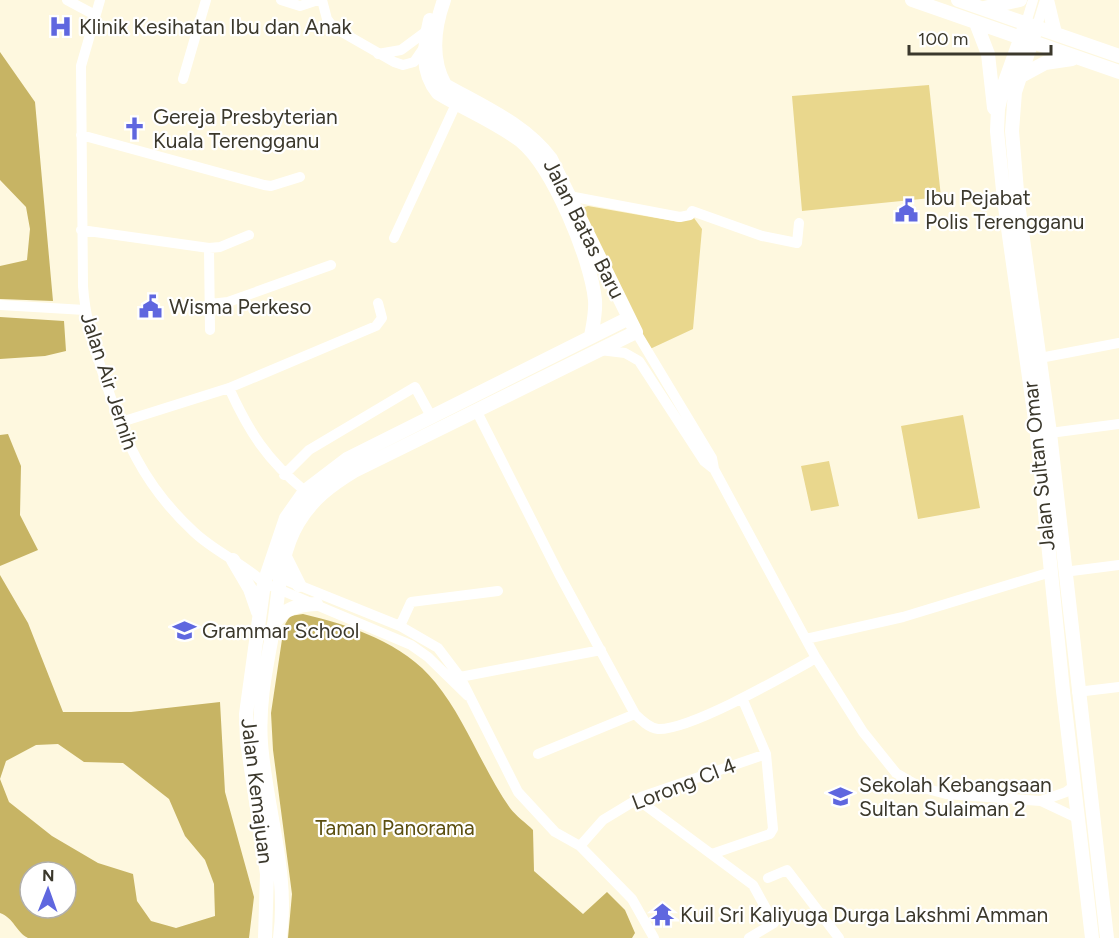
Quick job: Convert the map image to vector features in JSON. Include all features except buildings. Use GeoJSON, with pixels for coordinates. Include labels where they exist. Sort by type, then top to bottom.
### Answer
{"type":"FeatureCollection","features":[{"type":"Feature","properties":{"kind":"main road","name":"Jalan Batas Baru"},"geometry":{"type":"LineString","coordinates":[[435,0],[425,44],[424,64],[430,83],[438,93],[520,141],[545,170],[579,240],[589,273],[595,299],[593,343]]}},
{"type":"Feature","properties":{"kind":"main road","name":"Jalan Batas Baru"},"geometry":{"type":"LineString","coordinates":[[444,0],[436,32],[435,57],[438,73],[445,85],[527,132],[551,159],[636,332]]}},
{"type":"Feature","properties":{"kind":"main road"},"geometry":{"type":"LineString","coordinates":[[912,0],[1119,72]]}},
{"type":"Feature","properties":{"kind":"main road"},"geometry":{"type":"LineString","coordinates":[[958,0],[1119,56]]}},
{"type":"Feature","properties":{"kind":"main road"},"geometry":{"type":"LineString","coordinates":[[982,9],[1020,0]]}},
{"type":"Feature","properties":{"kind":"main road"},"geometry":{"type":"LineString","coordinates":[[1046,0],[1055,33]]}},
{"type":"Feature","properties":{"kind":"main road"},"geometry":{"type":"LineString","coordinates":[[976,23],[988,54],[997,131]]}},
{"type":"Feature","properties":{"kind":"main road"},"geometry":{"type":"LineString","coordinates":[[1031,25],[1026,41],[1022,76],[1015,92],[1012,131],[1018,203],[1050,433],[1058,572],[1077,692],[1107,938]]}},
{"type":"Feature","properties":{"kind":"main road","name":"Jalan Sultan Omar"},"geometry":{"type":"LineString","coordinates":[[1026,41],[1003,87],[998,109],[997,131],[1004,200],[1058,572],[1074,786],[1092,938]]}},
{"type":"Feature","properties":{"kind":"main road"},"geometry":{"type":"LineString","coordinates":[[1022,76],[1045,63],[1077,59]]}},
{"type":"Feature","properties":{"kind":"main road"},"geometry":{"type":"LineString","coordinates":[[593,343],[629,318]]}},
{"type":"Feature","properties":{"kind":"main road"},"geometry":{"type":"LineString","coordinates":[[593,343],[636,332]]}},
{"type":"Feature","properties":{"kind":"main road","name":"Jalan Kemajuan"},"geometry":{"type":"LineString","coordinates":[[280,938],[282,875],[261,740],[261,700],[279,583],[285,557],[297,524],[316,498],[332,484],[476,410],[593,343]]}},
{"type":"Feature","properties":{"kind":"main road","name":"Jalan Kemajuan"},"geometry":{"type":"LineString","coordinates":[[265,938],[267,874],[247,742],[246,714],[260,617],[262,577],[286,518],[305,491],[347,459],[593,343]]}},
{"type":"Feature","properties":{"kind":"main road"},"geometry":{"type":"LineString","coordinates":[[285,557],[299,585]]}},
{"type":"Feature","properties":{"kind":"main road"},"geometry":{"type":"LineString","coordinates":[[233,561],[250,589],[260,617]]}},
{"type":"Feature","properties":{"kind":"main road"},"geometry":{"type":"LineString","coordinates":[[273,626],[285,611],[302,605],[316,604]]}},
{"type":"Feature","properties":{"kind":"street"},"geometry":{"type":"LineString","coordinates":[[67,0],[95,15]]}},
{"type":"Feature","properties":{"kind":"street","name":"Jalan Air Jernih"},"geometry":{"type":"LineString","coordinates":[[100,0],[81,66],[81,230],[85,310],[118,423],[131,454],[158,496],[196,535],[233,561],[262,577],[279,583]]}},
{"type":"Feature","properties":{"kind":"street"},"geometry":{"type":"LineString","coordinates":[[183,79],[206,0]]}},
{"type":"Feature","properties":{"kind":"street"},"geometry":{"type":"LineString","coordinates":[[281,0],[300,6],[320,0],[327,19],[333,27],[378,54],[408,64],[414,62],[425,44]]}},
{"type":"Feature","properties":{"kind":"street"},"geometry":{"type":"LineString","coordinates":[[1031,25],[1033,0]]}},
{"type":"Feature","properties":{"kind":"street"},"geometry":{"type":"LineString","coordinates":[[1031,25],[1046,0]]}},
{"type":"Feature","properties":{"kind":"street"},"geometry":{"type":"LineString","coordinates":[[378,54],[400,50],[428,30]]}},
{"type":"Feature","properties":{"kind":"street"},"geometry":{"type":"LineString","coordinates":[[394,238],[456,104]]}},
{"type":"Feature","properties":{"kind":"street"},"geometry":{"type":"LineString","coordinates":[[81,135],[264,185],[271,186],[300,177]]}},
{"type":"Feature","properties":{"kind":"street"},"geometry":{"type":"LineString","coordinates":[[569,196],[680,217],[690,215],[692,211],[762,236],[797,243],[799,223]]}},
{"type":"Feature","properties":{"kind":"street"},"geometry":{"type":"LineString","coordinates":[[81,230],[209,248],[220,247],[249,236]]}},
{"type":"Feature","properties":{"kind":"street"},"geometry":{"type":"LineString","coordinates":[[209,248],[210,330]]}},
{"type":"Feature","properties":{"kind":"street"},"geometry":{"type":"LineString","coordinates":[[210,304],[228,302],[331,265]]}},
{"type":"Feature","properties":{"kind":"street"},"geometry":{"type":"LineString","coordinates":[[118,423],[229,388],[375,326],[382,318],[378,303]]}},
{"type":"Feature","properties":{"kind":"street"},"geometry":{"type":"LineString","coordinates":[[0,305],[85,310]]}},
{"type":"Feature","properties":{"kind":"street"},"geometry":{"type":"LineString","coordinates":[[636,332],[712,458],[714,469],[816,658],[880,754],[896,773],[909,782],[946,794],[1041,801],[1077,818]]}},
{"type":"Feature","properties":{"kind":"street"},"geometry":{"type":"LineString","coordinates":[[593,343],[625,352],[639,361],[704,461],[714,469]]}},
{"type":"Feature","properties":{"kind":"street"},"geometry":{"type":"LineString","coordinates":[[1040,358],[1119,343]]}},
{"type":"Feature","properties":{"kind":"street"},"geometry":{"type":"LineString","coordinates":[[284,475],[309,450],[415,387],[432,418]]}},
{"type":"Feature","properties":{"kind":"street"},"geometry":{"type":"LineString","coordinates":[[229,388],[244,421],[261,450],[284,475],[305,491]]}},
{"type":"Feature","properties":{"kind":"street"},"geometry":{"type":"LineString","coordinates":[[476,410],[559,574],[635,714],[655,729],[670,728],[742,698],[816,658]]}},
{"type":"Feature","properties":{"kind":"street"},"geometry":{"type":"LineString","coordinates":[[1050,433],[1119,424]]}},
{"type":"Feature","properties":{"kind":"street"},"geometry":{"type":"LineString","coordinates":[[806,639],[903,617],[1058,572],[1119,565]]}},
{"type":"Feature","properties":{"kind":"street"},"geometry":{"type":"LineString","coordinates":[[279,583],[299,585],[400,626],[438,648],[460,677],[518,792],[555,832],[580,846],[632,899],[654,938]]}},
{"type":"Feature","properties":{"kind":"street"},"geometry":{"type":"LineString","coordinates":[[279,583],[316,604],[411,645],[428,657],[468,696]]}},
{"type":"Feature","properties":{"kind":"street"},"geometry":{"type":"LineString","coordinates":[[400,626],[411,602],[498,591]]}},
{"type":"Feature","properties":{"kind":"street"},"geometry":{"type":"LineString","coordinates":[[460,677],[601,650]]}},
{"type":"Feature","properties":{"kind":"street"},"geometry":{"type":"LineString","coordinates":[[1077,692],[1119,687]]}},
{"type":"Feature","properties":{"kind":"street"},"geometry":{"type":"LineString","coordinates":[[712,854],[772,832],[766,754],[742,698]]}},
{"type":"Feature","properties":{"kind":"street"},"geometry":{"type":"LineString","coordinates":[[538,754],[635,714]]}},
{"type":"Feature","properties":{"kind":"street","name":"Lorong Cl 4"},"geometry":{"type":"LineString","coordinates":[[580,846],[603,820],[641,797],[766,754]]}},
{"type":"Feature","properties":{"kind":"street"},"geometry":{"type":"LineString","coordinates":[[1041,801],[1066,792],[1074,786]]}},
{"type":"Feature","properties":{"kind":"street"},"geometry":{"type":"LineString","coordinates":[[641,797],[645,805],[753,885],[773,920],[772,926],[749,938]]}},
{"type":"Feature","properties":{"kind":"street"},"geometry":{"type":"LineString","coordinates":[[768,878],[787,870],[835,937]]}},
{"type":"Feature","properties":{"kind":"shaded area"},"geometry":{"type":"Polygon","coordinates":[[[929,85],[941,197],[802,211],[792,96],[929,85]]]}},
{"type":"Feature","properties":{"kind":"shaded area"},"geometry":{"type":"Polygon","coordinates":[[[588,206],[679,222],[694,218],[702,229],[693,329],[650,349],[579,209],[588,206]]]}},
{"type":"Feature","properties":{"kind":"shaded area"},"geometry":{"type":"Polygon","coordinates":[[[963,415],[980,508],[918,519],[901,426],[963,415]]]}},
{"type":"Feature","properties":{"kind":"shaded area"},"geometry":{"type":"Polygon","coordinates":[[[829,461],[839,506],[811,511],[801,466],[829,461]]]}},
{"type":"Feature","properties":{"kind":"green space"},"geometry":{"type":"Polygon","coordinates":[[[0,52],[35,102],[53,301],[0,299],[0,266],[27,260],[30,229],[26,207],[0,180],[0,52]]]}},
{"type":"Feature","properties":{"kind":"green space"},"geometry":{"type":"Polygon","coordinates":[[[0,317],[64,321],[66,351],[45,356],[0,359],[0,317]]]}},
{"type":"Feature","properties":{"kind":"green space"},"geometry":{"type":"Polygon","coordinates":[[[8,434],[21,466],[20,515],[38,550],[0,566],[0,435],[8,434]]]}},
{"type":"Feature","properties":{"kind":"green space"},"geometry":{"type":"Polygon","coordinates":[[[0,575],[28,623],[63,712],[131,712],[220,702],[225,792],[254,897],[249,938],[28,938],[9,918],[0,913],[0,575]],[[58,744],[36,745],[6,761],[0,779],[9,802],[52,836],[98,863],[133,874],[137,901],[151,921],[176,928],[215,916],[214,884],[205,860],[185,836],[169,799],[123,763],[84,762],[58,744]]]}},
{"type":"Feature","properties":{"kind":"green space","name":"Taman Panorama"},"geometry":{"type":"Polygon","coordinates":[[[303,614],[375,637],[408,656],[422,668],[456,712],[510,808],[533,830],[534,871],[583,914],[607,892],[625,910],[635,933],[632,938],[288,938],[292,894],[273,750],[271,713],[284,626],[290,616],[303,614]]]}},
{"type":"Feature","properties":{"kind":"place","name":"Klinik Kesihatan Ibu dan Anak"},"geometry":{"type":"Point","coordinates":[61,27]}},
{"type":"Feature","properties":{"kind":"place","name":"Gereja Presbyterian Kuala Terengganu"},"geometry":{"type":"Point","coordinates":[135,129]}},
{"type":"Feature","properties":{"kind":"place","name":"Ibu Pejabat Polis Terengganu"},"geometry":{"type":"Point","coordinates":[907,210]}},
{"type":"Feature","properties":{"kind":"place","name":"Wisma Perkeso"},"geometry":{"type":"Point","coordinates":[151,307]}},
{"type":"Feature","properties":{"kind":"place","name":"Grammar School"},"geometry":{"type":"Point","coordinates":[184,631]}},
{"type":"Feature","properties":{"kind":"place","name":"Sekolah Kebangsaan Sultan Sulaiman 2"},"geometry":{"type":"Point","coordinates":[841,797]}},
{"type":"Feature","properties":{"kind":"place","name":"Kuil Sri Kaliyuga Durga Lakshmi Amman"},"geometry":{"type":"Point","coordinates":[662,915]}}]}
